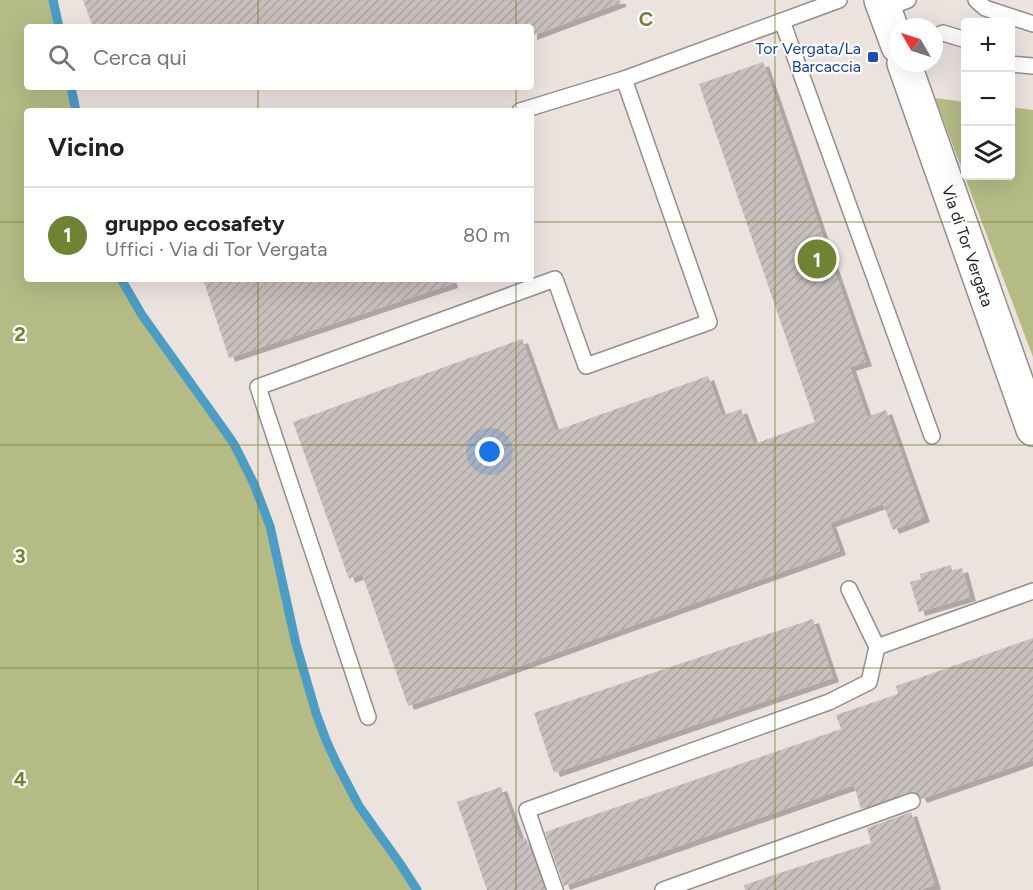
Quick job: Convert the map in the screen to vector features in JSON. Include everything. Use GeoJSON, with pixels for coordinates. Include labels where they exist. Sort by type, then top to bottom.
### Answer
{"type":"FeatureCollection","features":[{"type":"Feature","properties":{"kind":"main road"},"geometry":{"type":"LineString","coordinates":[[891,3],[893,18]]}},
{"type":"Feature","properties":{"kind":"main road","name":"Via di Tor Vergata"},"geometry":{"type":"LineString","coordinates":[[907,72],[1033,429]]}},
{"type":"Feature","properties":{"kind":"lane"},"geometry":{"type":"LineString","coordinates":[[530,108],[624,79],[839,0]]}},
{"type":"Feature","properties":{"kind":"lane"},"geometry":{"type":"LineString","coordinates":[[975,0],[985,8],[1032,21]]}},
{"type":"Feature","properties":{"kind":"lane"},"geometry":{"type":"LineString","coordinates":[[782,21],[932,436]]}},
{"type":"Feature","properties":{"kind":"lane"},"geometry":{"type":"LineString","coordinates":[[943,33],[961,38]]}},
{"type":"Feature","properties":{"kind":"lane"},"geometry":{"type":"LineString","coordinates":[[1015,64],[1033,66]]}},
{"type":"Feature","properties":{"kind":"lane"},"geometry":{"type":"LineString","coordinates":[[368,717],[258,387],[555,279],[586,366],[709,322],[624,79]]}},
{"type":"Feature","properties":{"kind":"lane"},"geometry":{"type":"LineString","coordinates":[[555,890],[527,810],[829,702],[869,682],[877,647],[849,589]]}},
{"type":"Feature","properties":{"kind":"lane"},"geometry":{"type":"LineString","coordinates":[[877,647],[1033,591]]}},
{"type":"Feature","properties":{"kind":"lane"},"geometry":{"type":"LineString","coordinates":[[663,890],[912,801]]}},
{"type":"Feature","properties":{"kind":"green space"},"geometry":{"type":"Polygon","coordinates":[[[0,0],[53,0],[58,24],[24,24],[24,90],[72,90],[75,108],[24,108],[24,282],[123,282],[142,315],[234,444],[254,484],[270,526],[296,644],[326,740],[359,806],[417,890],[0,890],[0,0]]]}},
{"type":"Feature","properties":{"kind":"green space"},"geometry":{"type":"Polygon","coordinates":[[[935,98],[961,101],[961,167],[935,98]]]}},
{"type":"Feature","properties":{"kind":"green space"},"geometry":{"type":"Polygon","coordinates":[[[1015,108],[1033,110],[1033,357],[966,180],[1015,180],[1015,108]]]}},
{"type":"Feature","properties":{"kind":"building"},"geometry":{"type":"Polygon","coordinates":[[[83,0],[620,0],[620,3],[534,35],[534,24],[92,24],[83,0]]]}},
{"type":"Feature","properties":{"kind":"building"},"geometry":{"type":"Polygon","coordinates":[[[763,62],[866,362],[850,367],[867,417],[886,410],[924,518],[893,530],[883,504],[830,523],[840,551],[408,706],[362,574],[349,579],[293,422],[522,339],[555,431],[708,376],[722,416],[741,409],[754,444],[815,422],[699,84],[763,62]]]}},
{"type":"Feature","properties":{"kind":"building"},"geometry":{"type":"Polygon","coordinates":[[[204,282],[452,282],[452,284],[229,358],[204,282]]]}},
{"type":"Feature","properties":{"kind":"building"},"geometry":{"type":"Polygon","coordinates":[[[951,565],[952,571],[962,568],[970,597],[919,612],[910,582],[921,579],[920,574],[951,565]]]}},
{"type":"Feature","properties":{"kind":"building"},"geometry":{"type":"Polygon","coordinates":[[[813,619],[833,678],[554,773],[534,713],[813,619]]]}},
{"type":"Feature","properties":{"kind":"building"},"geometry":{"type":"Polygon","coordinates":[[[1033,638],[1033,760],[921,799],[918,793],[909,792],[861,809],[854,785],[564,886],[545,832],[841,729],[836,715],[898,694],[896,686],[1033,638]]]}},
{"type":"Feature","properties":{"kind":"building"},"geometry":{"type":"Polygon","coordinates":[[[501,787],[520,840],[526,838],[545,890],[487,890],[457,802],[501,787]]]}},
{"type":"Feature","properties":{"kind":"building"},"geometry":{"type":"Polygon","coordinates":[[[911,812],[935,885],[920,890],[745,890],[744,885],[871,843],[867,828],[911,812]]]}},
{"type":"Feature","properties":{"kind":"waterway"},"geometry":{"type":"LineString","coordinates":[[53,0],[58,24]]}},
{"type":"Feature","properties":{"kind":"waterway"},"geometry":{"type":"LineString","coordinates":[[72,90],[75,108]]}},
{"type":"Feature","properties":{"kind":"waterway"},"geometry":{"type":"LineString","coordinates":[[123,282],[142,315],[234,444],[254,484],[270,526],[296,644],[326,740],[359,806],[417,890]]}},
{"type":"Feature","properties":{"kind":"place","name":"Tor Vergata/La Barcaccia"},"geometry":{"type":"Point","coordinates":[873,57]}},
{"type":"Feature","properties":{"kind":"place","name":"gruppo ecosafety"},"geometry":{"type":"Point","coordinates":[817,259]}}]}
